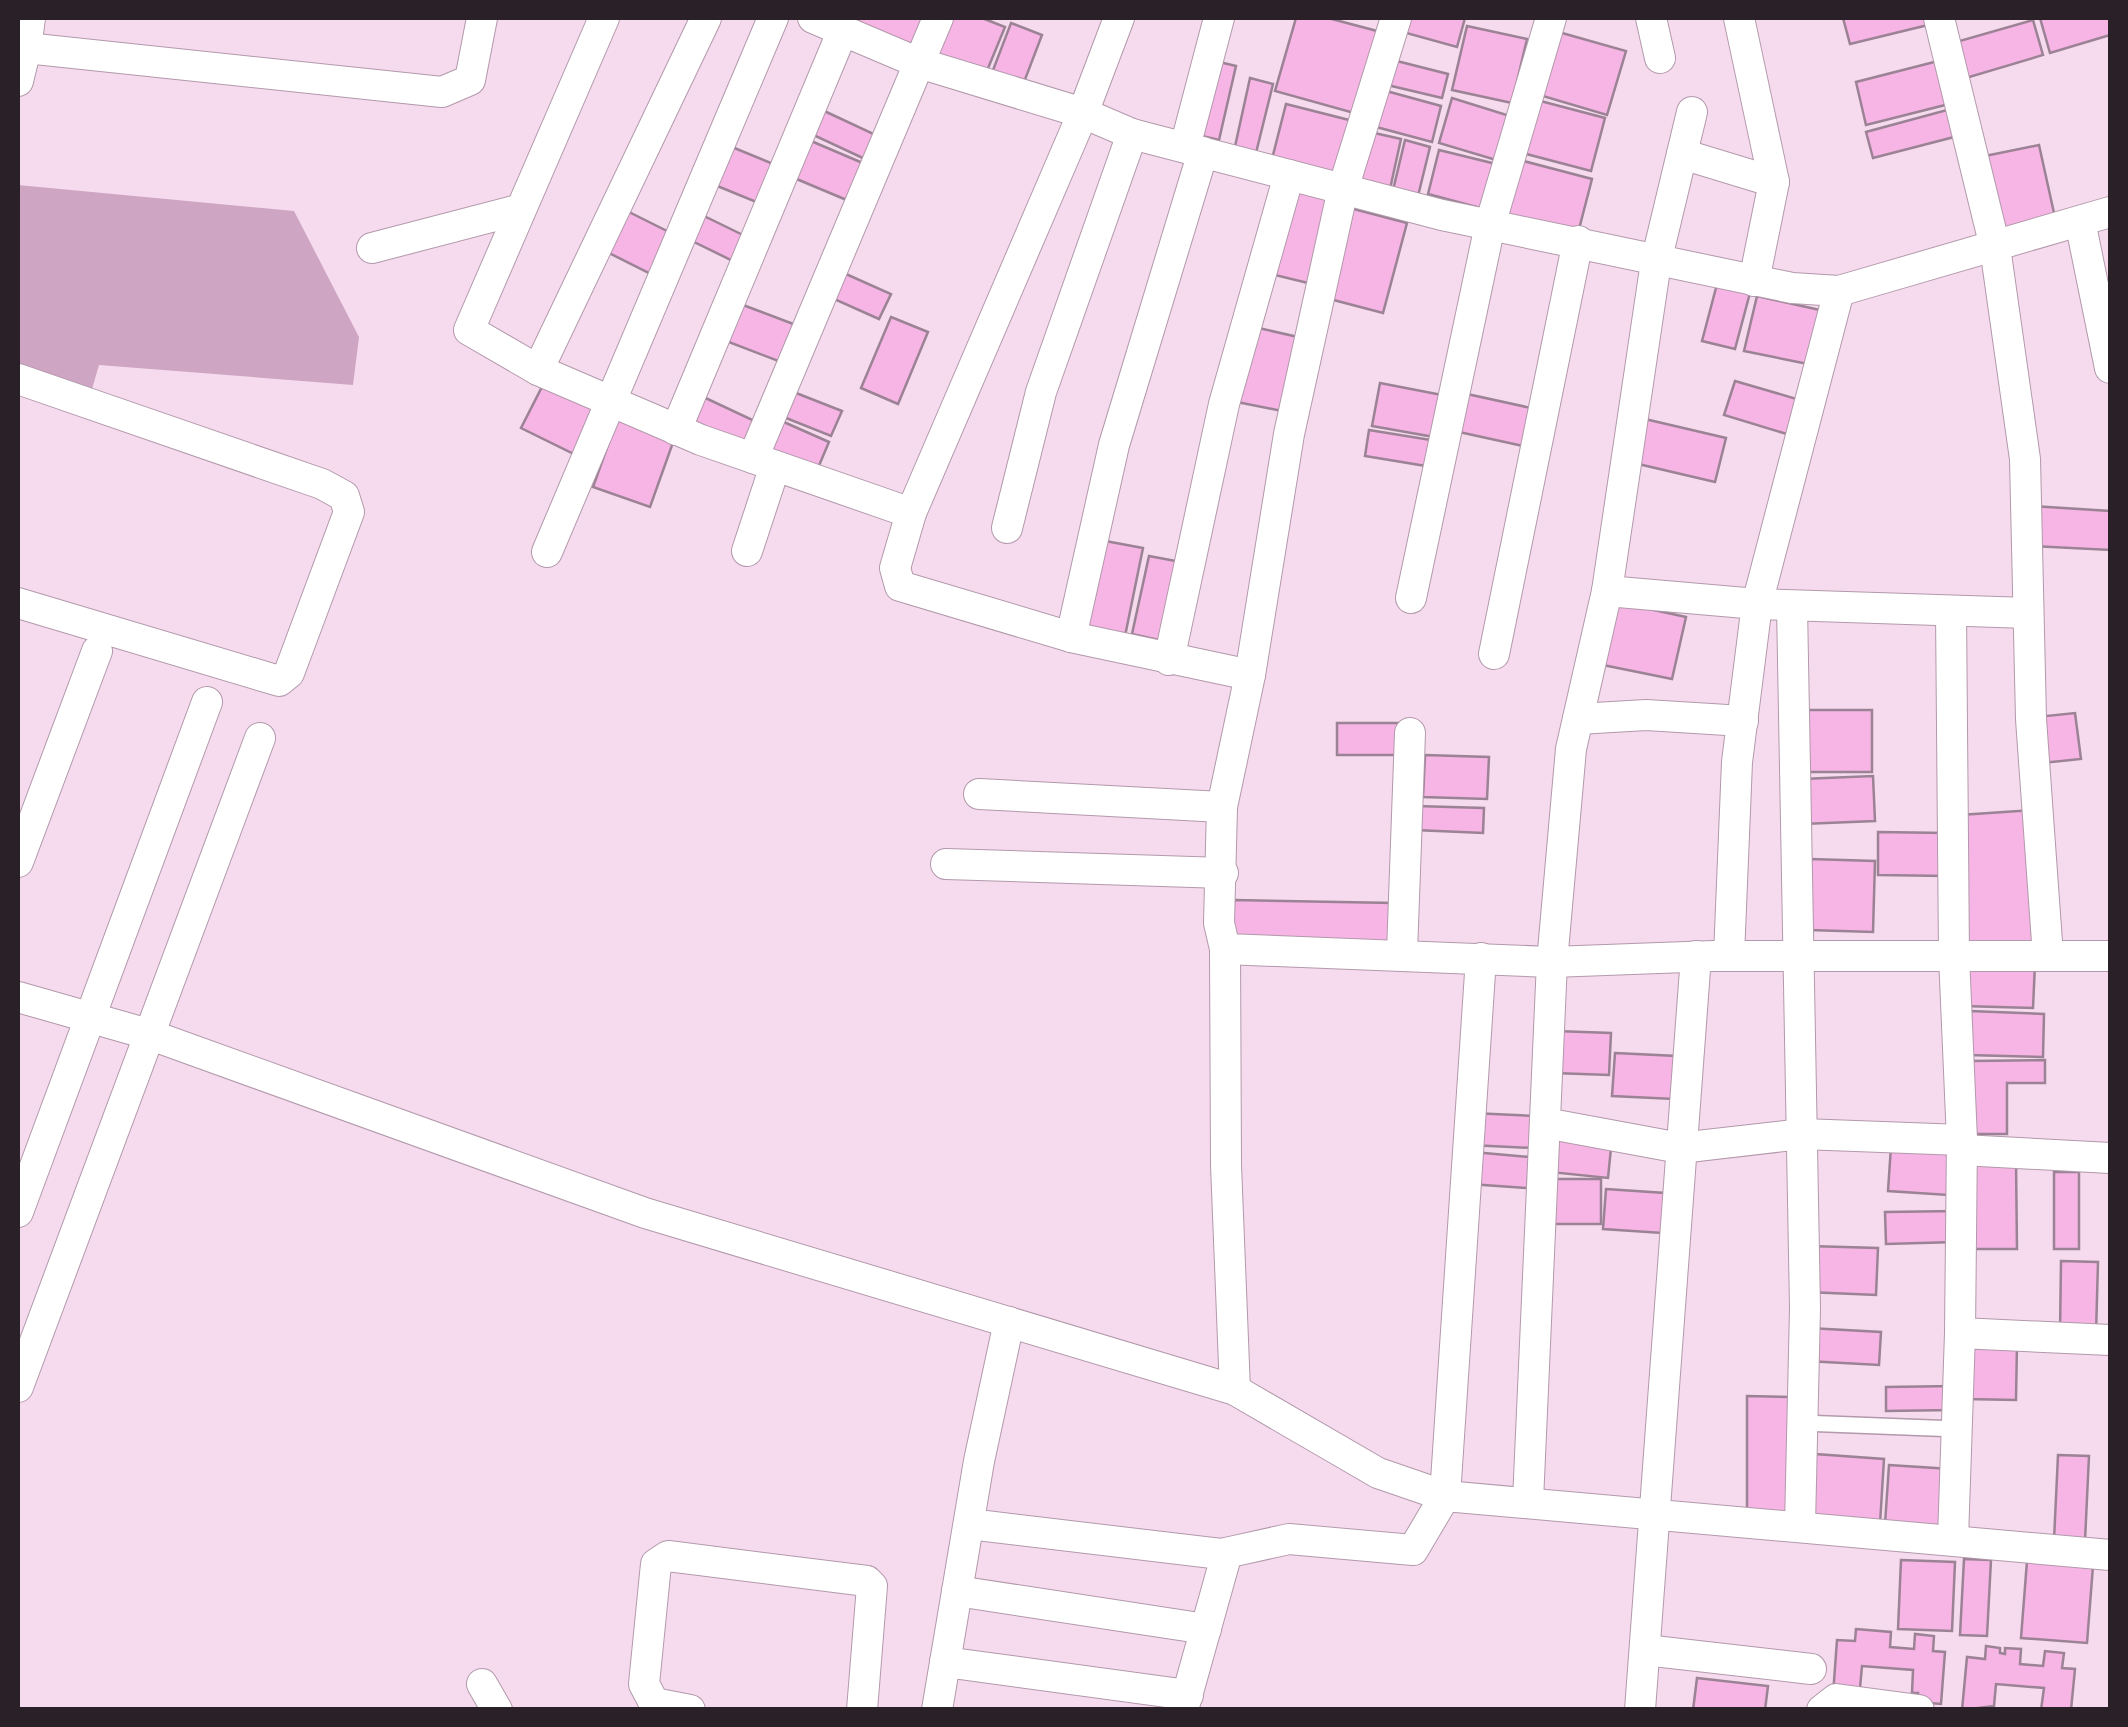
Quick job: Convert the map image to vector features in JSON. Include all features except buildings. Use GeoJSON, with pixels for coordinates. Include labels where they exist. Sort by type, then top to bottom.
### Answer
{"type":"FeatureCollection","features":[{"type":"Feature","properties":{"kind":"street"},"geometry":{"type":"LineString","coordinates":[[18,81],[30,18]]}},
{"type":"Feature","properties":{"kind":"street"},"geometry":{"type":"LineString","coordinates":[[26,48],[442,92],[470,80],[482,18]]}},
{"type":"Feature","properties":{"kind":"street"},"geometry":{"type":"LineString","coordinates":[[604,18],[469,330],[538,370],[676,430],[911,513]]}},
{"type":"Feature","properties":{"kind":"street"},"geometry":{"type":"LineString","coordinates":[[538,370],[706,18]]}},
{"type":"Feature","properties":{"kind":"street"},"geometry":{"type":"LineString","coordinates":[[547,552],[608,400],[773,18]]}},
{"type":"Feature","properties":{"kind":"street"},"geometry":{"type":"LineString","coordinates":[[813,18],[919,62],[1084,113],[1132,134],[1490,225],[1754,280],[1839,291],[2110,212]]}},
{"type":"Feature","properties":{"kind":"street"},"geometry":{"type":"LineString","coordinates":[[747,551],[764,462],[938,18]]}},
{"type":"Feature","properties":{"kind":"street"},"geometry":{"type":"LineString","coordinates":[[1119,18],[1084,113],[911,513],[895,568],[900,586],[1071,637],[1250,675]]}},
{"type":"Feature","properties":{"kind":"street"},"geometry":{"type":"LineString","coordinates":[[1071,637],[1114,445],[1194,150],[1219,18]]}},
{"type":"Feature","properties":{"kind":"street"},"geometry":{"type":"LineString","coordinates":[[1235,1390],[1226,1165],[1225,949],[1218,923],[1223,874],[1222,807],[1250,675],[1289,434],[1343,189],[1396,18]]}},
{"type":"Feature","properties":{"kind":"street"},"geometry":{"type":"LineString","coordinates":[[1411,598],[1490,225],[1550,18]]}},
{"type":"Feature","properties":{"kind":"street"},"geometry":{"type":"LineString","coordinates":[[1652,18],[1660,58]]}},
{"type":"Feature","properties":{"kind":"street"},"geometry":{"type":"LineString","coordinates":[[1739,18],[1774,182],[1754,280]]}},
{"type":"Feature","properties":{"kind":"street"},"geometry":{"type":"LineString","coordinates":[[1939,18],[1995,247],[2025,459],[2031,719],[2048,956]]}},
{"type":"Feature","properties":{"kind":"street"},"geometry":{"type":"LineString","coordinates":[[676,430],[844,30]]}},
{"type":"Feature","properties":{"kind":"street"},"geometry":{"type":"LineString","coordinates":[[1528,1501],[1536,1242],[1552,962],[1571,749],[1607,591],[1656,262],[1692,112]]}},
{"type":"Feature","properties":{"kind":"street"},"geometry":{"type":"LineString","coordinates":[[1007,528],[1042,392],[1132,134]]}},
{"type":"Feature","properties":{"kind":"street"},"geometry":{"type":"LineString","coordinates":[[1682,154],[1774,182]]}},
{"type":"Feature","properties":{"kind":"street"},"geometry":{"type":"LineString","coordinates":[[1168,660],[1224,404],[1288,175]]}},
{"type":"Feature","properties":{"kind":"street"},"geometry":{"type":"LineString","coordinates":[[372,248],[518,210]]}},
{"type":"Feature","properties":{"kind":"street"},"geometry":{"type":"LineString","coordinates":[[2080,221],[2110,368]]}},
{"type":"Feature","properties":{"kind":"street"},"geometry":{"type":"LineString","coordinates":[[1494,654],[1578,242]]}},
{"type":"Feature","properties":{"kind":"street"},"geometry":{"type":"LineString","coordinates":[[1729,956],[1742,721],[1757,604],[1839,291]]}},
{"type":"Feature","properties":{"kind":"street"},"geometry":{"type":"LineString","coordinates":[[18,380],[322,484],[344,496],[350,512],[289,673],[279,681],[18,603]]}},
{"type":"Feature","properties":{"kind":"street"},"geometry":{"type":"LineString","coordinates":[[1607,591],[1792,606],[2028,613]]}},
{"type":"Feature","properties":{"kind":"street"},"geometry":{"type":"LineString","coordinates":[[1792,606],[1792,797],[1800,956],[1802,1134],[1800,1526]]}},
{"type":"Feature","properties":{"kind":"street"},"geometry":{"type":"LineString","coordinates":[[1951,611],[1954,956],[1962,1145],[1953,1539]]}},
{"type":"Feature","properties":{"kind":"street"},"geometry":{"type":"LineString","coordinates":[[18,862],[98,651]]}},
{"type":"Feature","properties":{"kind":"street"},"geometry":{"type":"LineString","coordinates":[[18,1212],[207,702]]}},
{"type":"Feature","properties":{"kind":"street"},"geometry":{"type":"LineString","coordinates":[[1578,718],[1646,715],[1742,721]]}},
{"type":"Feature","properties":{"kind":"street"},"geometry":{"type":"LineString","coordinates":[[1402,953],[1410,734]]}},
{"type":"Feature","properties":{"kind":"street"},"geometry":{"type":"LineString","coordinates":[[18,1386],[260,738]]}},
{"type":"Feature","properties":{"kind":"street"},"geometry":{"type":"LineString","coordinates":[[979,794],[1222,807]]}},
{"type":"Feature","properties":{"kind":"street"},"geometry":{"type":"LineString","coordinates":[[946,864],[1223,874]]}},
{"type":"Feature","properties":{"kind":"street"},"geometry":{"type":"LineString","coordinates":[[1225,949],[1402,953],[1552,962],[1696,956],[2110,956]]}},
{"type":"Feature","properties":{"kind":"street"},"geometry":{"type":"LineString","coordinates":[[1640,1710],[1696,956]]}},
{"type":"Feature","properties":{"kind":"street"},"geometry":{"type":"LineString","coordinates":[[968,1524],[1228,1553],[1289,1539],[1413,1550],[1444,1496],[1481,958]]}},
{"type":"Feature","properties":{"kind":"street"},"geometry":{"type":"LineString","coordinates":[[19,1003],[92,1015],[645,1213],[1235,1390],[1378,1473],[1444,1496],[2110,1554]]}},
{"type":"Feature","properties":{"kind":"street"},"geometry":{"type":"LineString","coordinates":[[1545,1123],[1680,1148],[1802,1134],[2110,1158]]}},
{"type":"Feature","properties":{"kind":"street"},"geometry":{"type":"LineString","coordinates":[[937,1710],[968,1524],[1009,1322]]}},
{"type":"Feature","properties":{"kind":"street"},"geometry":{"type":"LineString","coordinates":[[1960,1333],[2110,1340]]}},
{"type":"Feature","properties":{"kind":"street"},"geometry":{"type":"LineString","coordinates":[[945,1662],[1185,1702],[1228,1553]]}},
{"type":"Feature","properties":{"kind":"street"},"geometry":{"type":"LineString","coordinates":[[690,1710],[654,1703],[644,1684],[656,1564],[668,1556],[867,1581],[872,1586],[874,1606],[862,1710]]}},
{"type":"Feature","properties":{"kind":"street"},"geometry":{"type":"LineString","coordinates":[[958,1591],[1206,1630]]}},
{"type":"Feature","properties":{"kind":"street"},"geometry":{"type":"LineString","coordinates":[[1645,1650],[1811,1669]]}},
{"type":"Feature","properties":{"kind":"street"},"geometry":{"type":"LineString","coordinates":[[1822,1710],[1836,1699],[1919,1710]]}},
{"type":"Feature","properties":{"kind":"lane"},"geometry":{"type":"LineString","coordinates":[[1802,1423],[1957,1430]]}},
{"type":"Feature","properties":{"kind":"shaded area"},"geometry":{"type":"Polygon","coordinates":[[[18,185],[294,211],[359,337],[353,385],[99,365],[92,389],[18,366],[18,185]]]}}]}
